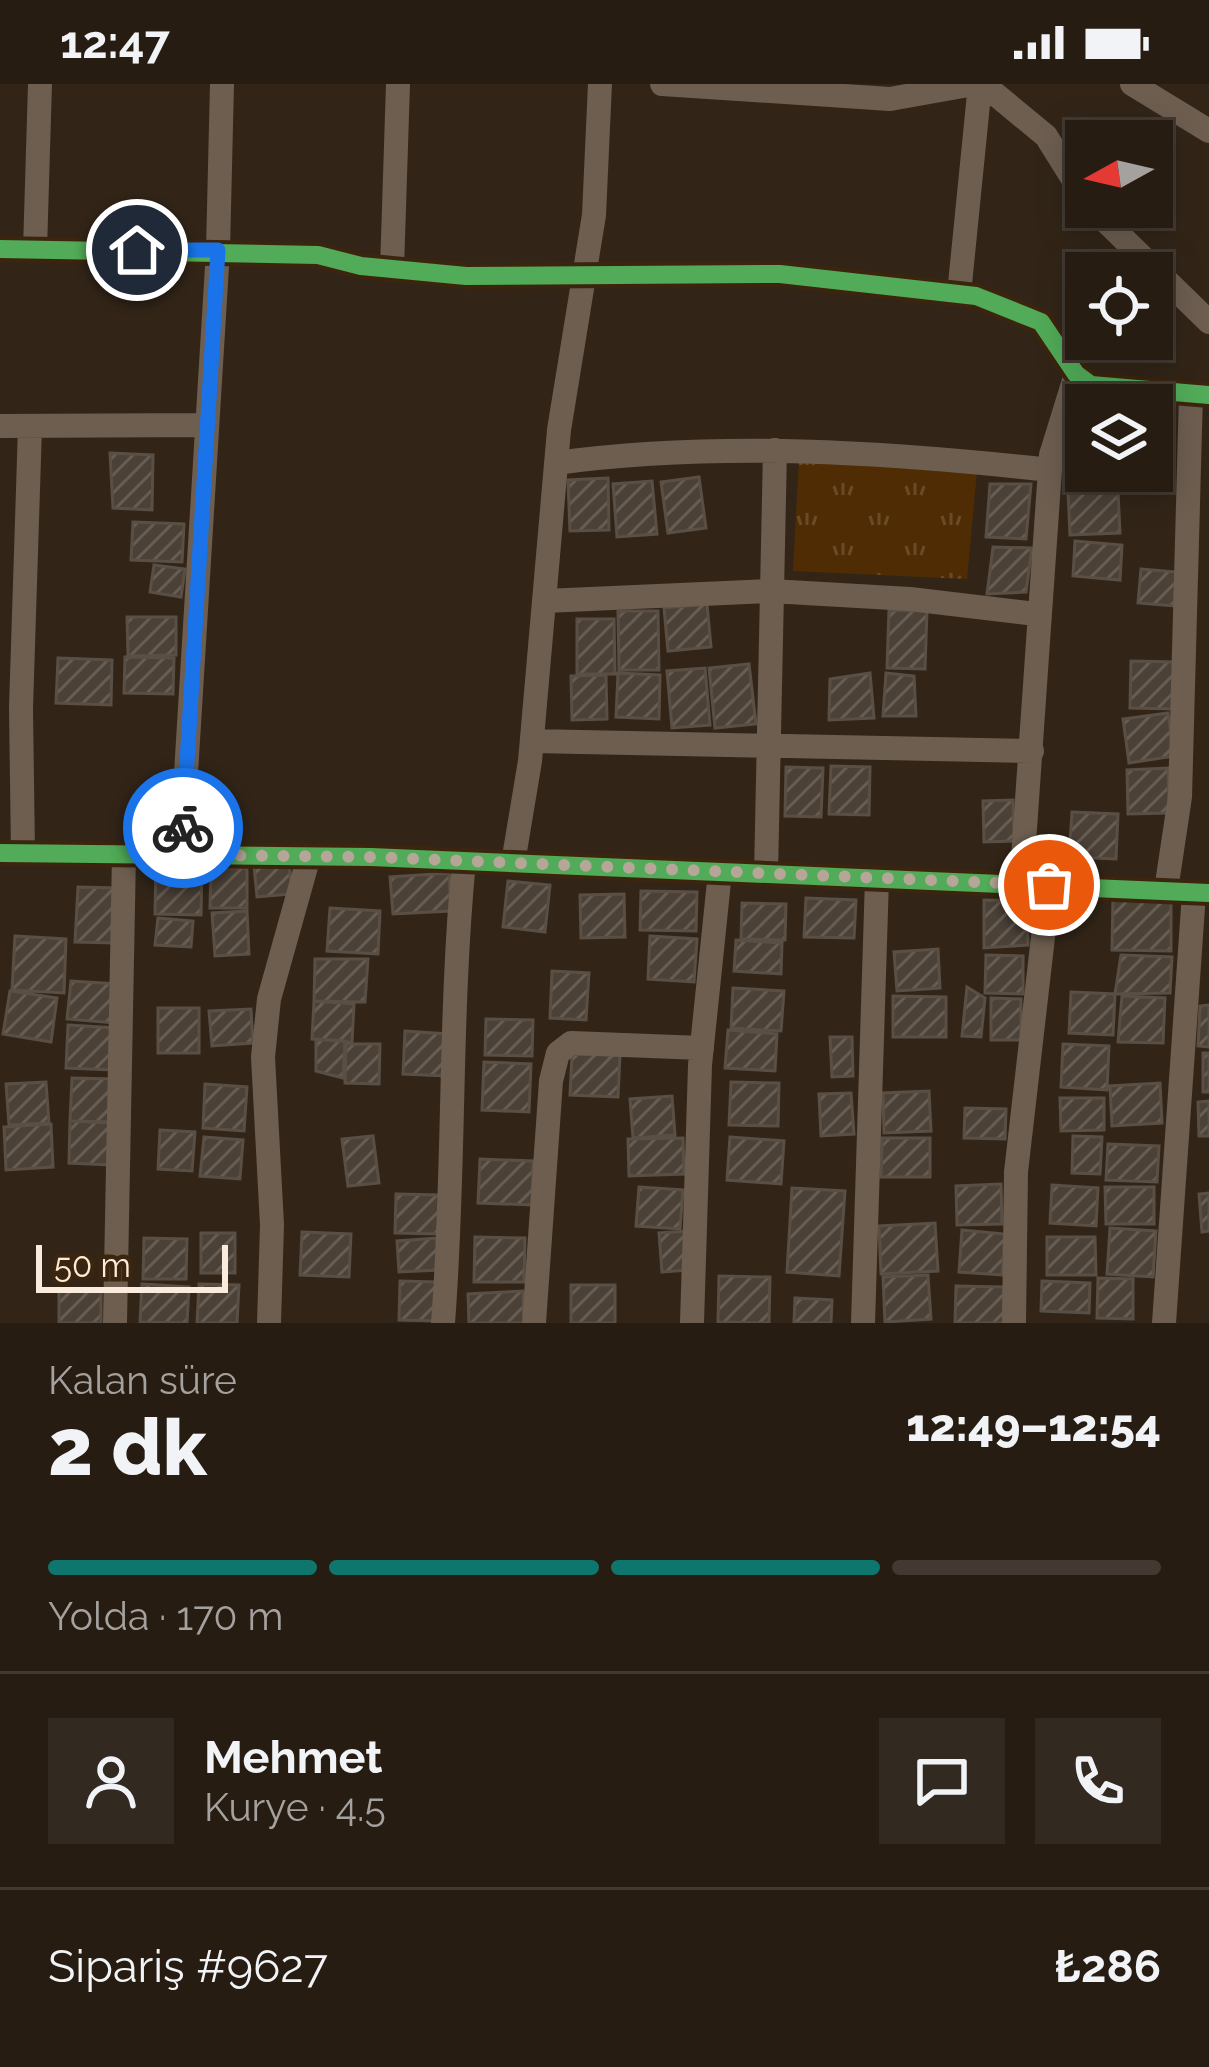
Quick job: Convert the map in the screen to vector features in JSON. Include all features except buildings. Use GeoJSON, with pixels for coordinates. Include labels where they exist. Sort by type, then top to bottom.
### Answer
{"type":"FeatureCollection","features":[{"type":"Feature","properties":{"kind":"street"},"geometry":{"type":"LineString","coordinates":[[35,250],[40,84]]}},
{"type":"Feature","properties":{"kind":"street"},"geometry":{"type":"LineString","coordinates":[[181,855],[218,250],[222,84]]}},
{"type":"Feature","properties":{"kind":"street"},"geometry":{"type":"LineString","coordinates":[[392,269],[398,84]]}},
{"type":"Feature","properties":{"kind":"street"},"geometry":{"type":"LineString","coordinates":[[513,863],[532,741],[556,463],[586,278],[600,84]]}},
{"type":"Feature","properties":{"kind":"street"},"geometry":{"type":"LineString","coordinates":[[662,84],[890,99],[979,84],[1046,136],[1065,166]]}},
{"type":"Feature","properties":{"kind":"street"},"geometry":{"type":"LineString","coordinates":[[959,294],[979,84]]}},
{"type":"Feature","properties":{"kind":"street"},"geometry":{"type":"LineString","coordinates":[[1132,84],[1209,131]]}},
{"type":"Feature","properties":{"kind":"street"},"geometry":{"type":"LineString","coordinates":[[1113,228],[1209,322]]}},
{"type":"Feature","properties":{"kind":"street"},"geometry":{"type":"LineString","coordinates":[[0,249],[218,250],[318,255],[392,269],[586,278],[780,274],[959,294],[1006,305],[1041,322],[1076,374],[1091,385],[1200,394],[1180,797],[1166,890]]}},
{"type":"Feature","properties":{"kind":"street"},"geometry":{"type":"LineString","coordinates":[[1021,886],[1036,614],[1050,470],[1076,374]]}},
{"type":"Feature","properties":{"kind":"street"},"geometry":{"type":"LineString","coordinates":[[0,426],[207,425]]}},
{"type":"Feature","properties":{"kind":"street"},"geometry":{"type":"LineString","coordinates":[[30,427],[12,854],[464,861],[1202,893],[1164,1323]]}},
{"type":"Feature","properties":{"kind":"street"},"geometry":{"type":"LineString","coordinates":[[556,463],[655,452],[775,450],[1050,470]]}},
{"type":"Feature","properties":{"kind":"street"},"geometry":{"type":"LineString","coordinates":[[766,874],[775,450]]}},
{"type":"Feature","properties":{"kind":"street"},"geometry":{"type":"LineString","coordinates":[[545,601],[771,591],[910,598],[1036,614]]}},
{"type":"Feature","properties":{"kind":"street"},"geometry":{"type":"LineString","coordinates":[[532,741],[1032,751]]}},
{"type":"Feature","properties":{"kind":"street"},"geometry":{"type":"LineString","coordinates":[[115,1323],[124,855]]}},
{"type":"Feature","properties":{"kind":"street"},"geometry":{"type":"LineString","coordinates":[[269,1323],[272,1226],[263,1057],[269,999],[309,856]]}},
{"type":"Feature","properties":{"kind":"street"},"geometry":{"type":"LineString","coordinates":[[442,1323],[452,1184],[455,947],[464,861]]}},
{"type":"Feature","properties":{"kind":"street"},"geometry":{"type":"LineString","coordinates":[[692,1323],[701,1048],[720,872]]}},
{"type":"Feature","properties":{"kind":"street"},"geometry":{"type":"LineString","coordinates":[[863,1323],[877,879]]}},
{"type":"Feature","properties":{"kind":"street"},"geometry":{"type":"LineString","coordinates":[[1014,1323],[1016,1172],[1049,885]]}},
{"type":"Feature","properties":{"kind":"street"},"geometry":{"type":"LineString","coordinates":[[534,1323],[551,1081],[558,1052],[571,1043],[701,1048]]}},
{"type":"Feature","properties":{"kind":"green space"},"geometry":{"type":"Polygon","coordinates":[[[799,459],[977,471],[967,579],[793,571],[799,459]]]}},
{"type":"Feature","properties":{"kind":"cycle path"},"geometry":{"type":"LineString","coordinates":[[0,249],[318,255],[361,266],[466,276],[780,274],[976,296],[1041,322],[1076,374],[1091,385],[1209,395]]}},
{"type":"Feature","properties":{"kind":"cycle path"},"geometry":{"type":"LineString","coordinates":[[0,853],[371,857],[1209,893]]}},
{"type":"Feature","properties":{"kind":"way so far"},"geometry":{"type":"LineString","coordinates":[[183,828],[181,855],[371,857],[1049,885]]}},
{"type":"Feature","properties":{"kind":"route"},"geometry":{"type":"LineString","coordinates":[[137,250],[218,250],[183,828]]}}]}
